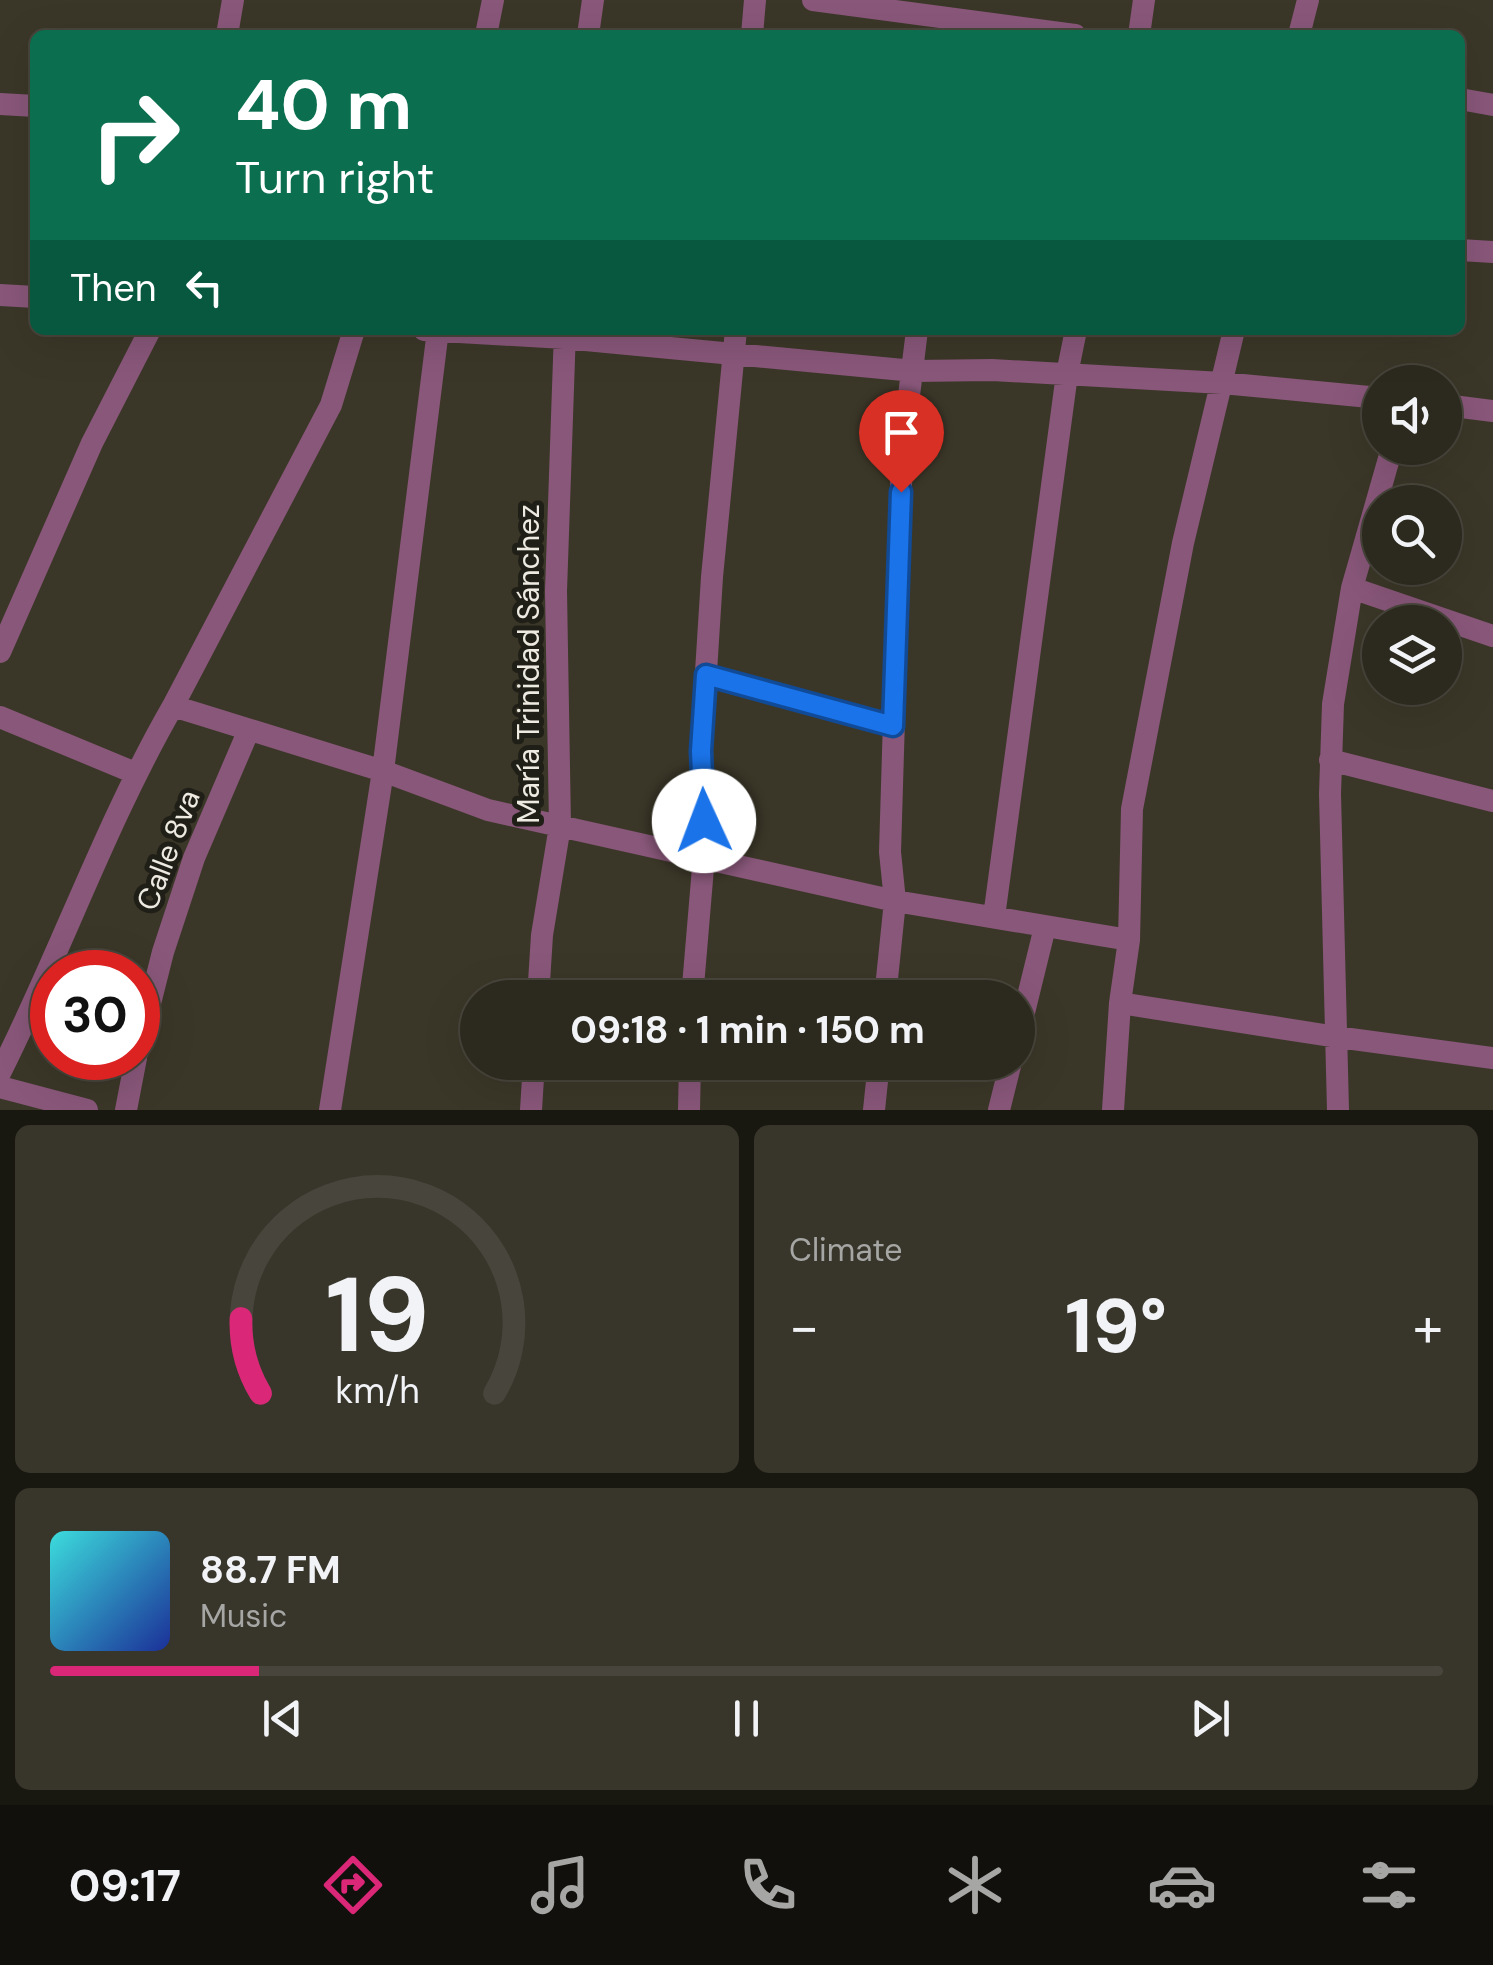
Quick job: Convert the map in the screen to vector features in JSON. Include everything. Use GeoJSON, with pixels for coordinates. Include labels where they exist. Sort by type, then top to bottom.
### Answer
{"type":"FeatureCollection","features":[{"type":"Feature","properties":{"kind":"street"},"geometry":{"type":"LineString","coordinates":[[228,30],[233,0]]}},
{"type":"Feature","properties":{"kind":"street"},"geometry":{"type":"LineString","coordinates":[[487,30],[493,0]]}},
{"type":"Feature","properties":{"kind":"street"},"geometry":{"type":"LineString","coordinates":[[589,30],[593,0]]}},
{"type":"Feature","properties":{"kind":"street"},"geometry":{"type":"LineString","coordinates":[[752,30],[755,0]]}},
{"type":"Feature","properties":{"kind":"street"},"geometry":{"type":"LineString","coordinates":[[813,0],[1037,30]]}},
{"type":"Feature","properties":{"kind":"street"},"geometry":{"type":"LineString","coordinates":[[1140,30],[1144,0]]}},
{"type":"Feature","properties":{"kind":"street"},"geometry":{"type":"LineString","coordinates":[[1300,30],[1308,0]]}},
{"type":"Feature","properties":{"kind":"street"},"geometry":{"type":"LineString","coordinates":[[1465,101],[1493,105]]}},
{"type":"Feature","properties":{"kind":"street"},"geometry":{"type":"LineString","coordinates":[[0,104],[30,106]]}},
{"type":"Feature","properties":{"kind":"street"},"geometry":{"type":"LineString","coordinates":[[1465,250],[1493,252]]}},
{"type":"Feature","properties":{"kind":"street"},"geometry":{"type":"LineString","coordinates":[[0,295],[30,297]]}},
{"type":"Feature","properties":{"kind":"street"},"geometry":{"type":"LineString","coordinates":[[0,652],[92,443],[147,335]]}},
{"type":"Feature","properties":{"kind":"street"},"geometry":{"type":"LineString","coordinates":[[0,1073],[35,1003],[135,772],[174,706],[330,405],[352,335]]}},
{"type":"Feature","properties":{"kind":"street"},"geometry":{"type":"LineString","coordinates":[[330,1110],[382,772],[433,335]]}},
{"type":"Feature","properties":{"kind":"street","name":"María Trinidad Sánchez"},"geometry":{"type":"LineString","coordinates":[[539,980],[542,935],[560,826],[556,591],[565,335]]}},
{"type":"Feature","properties":{"kind":"street"},"geometry":{"type":"LineString","coordinates":[[586,335],[736,342],[914,370],[992,370],[1222,383],[1362,396]]}},
{"type":"Feature","properties":{"kind":"street"},"geometry":{"type":"LineString","coordinates":[[887,980],[895,901],[890,852],[902,453],[916,335]]}},
{"type":"Feature","properties":{"kind":"street"},"geometry":{"type":"LineString","coordinates":[[994,917],[1066,374],[1075,335]]}},
{"type":"Feature","properties":{"kind":"street"},"geometry":{"type":"LineString","coordinates":[[1113,1110],[1120,1003],[1129,940],[1132,810],[1183,543],[1233,335]]}},
{"type":"Feature","properties":{"kind":"street"},"geometry":{"type":"LineString","coordinates":[[694,980],[704,856],[701,751],[712,577],[736,342]]}},
{"type":"Feature","properties":{"kind":"street"},"geometry":{"type":"LineString","coordinates":[[1462,407],[1493,411]]}},
{"type":"Feature","properties":{"kind":"street"},"geometry":{"type":"LineString","coordinates":[[1338,1110],[1330,760],[1334,704],[1352,588],[1387,465]]}},
{"type":"Feature","properties":{"kind":"street"},"geometry":{"type":"LineString","coordinates":[[1352,588],[1493,636]]}},
{"type":"Feature","properties":{"kind":"street"},"geometry":{"type":"LineString","coordinates":[[706,675],[893,726]]}},
{"type":"Feature","properties":{"kind":"street"},"geometry":{"type":"LineString","coordinates":[[174,706],[488,810],[895,901],[1129,940]]}},
{"type":"Feature","properties":{"kind":"street"},"geometry":{"type":"LineString","coordinates":[[0,717],[135,772]]}},
{"type":"Feature","properties":{"kind":"street","name":"Calle 8va"},"geometry":{"type":"LineString","coordinates":[[160,960],[194,858],[248,732]]}},
{"type":"Feature","properties":{"kind":"street"},"geometry":{"type":"LineString","coordinates":[[1330,760],[1493,801]]}},
{"type":"Feature","properties":{"kind":"street"},"geometry":{"type":"LineString","coordinates":[[1032,980],[1045,926]]}},
{"type":"Feature","properties":{"kind":"street"},"geometry":{"type":"LineString","coordinates":[[1120,1003],[1493,1058]]}},
{"type":"Feature","properties":{"kind":"street","name":"Calle 8va"},"geometry":{"type":"LineString","coordinates":[[126,1110],[132,1080]]}},
{"type":"Feature","properties":{"kind":"street"},"geometry":{"type":"LineString","coordinates":[[532,1110],[533,1080]]}},
{"type":"Feature","properties":{"kind":"street"},"geometry":{"type":"LineString","coordinates":[[689,1110],[690,1080]]}},
{"type":"Feature","properties":{"kind":"street"},"geometry":{"type":"LineString","coordinates":[[874,1110],[877,1080]]}},
{"type":"Feature","properties":{"kind":"street"},"geometry":{"type":"LineString","coordinates":[[999,1110],[1006,1080]]}},
{"type":"Feature","properties":{"kind":"street"},"geometry":{"type":"LineString","coordinates":[[0,1087],[87,1110]]}},
{"type":"Feature","properties":{"kind":"route"},"geometry":{"type":"LineString","coordinates":[[704,821],[701,751],[706,675],[893,726],[901,492]]}}]}
